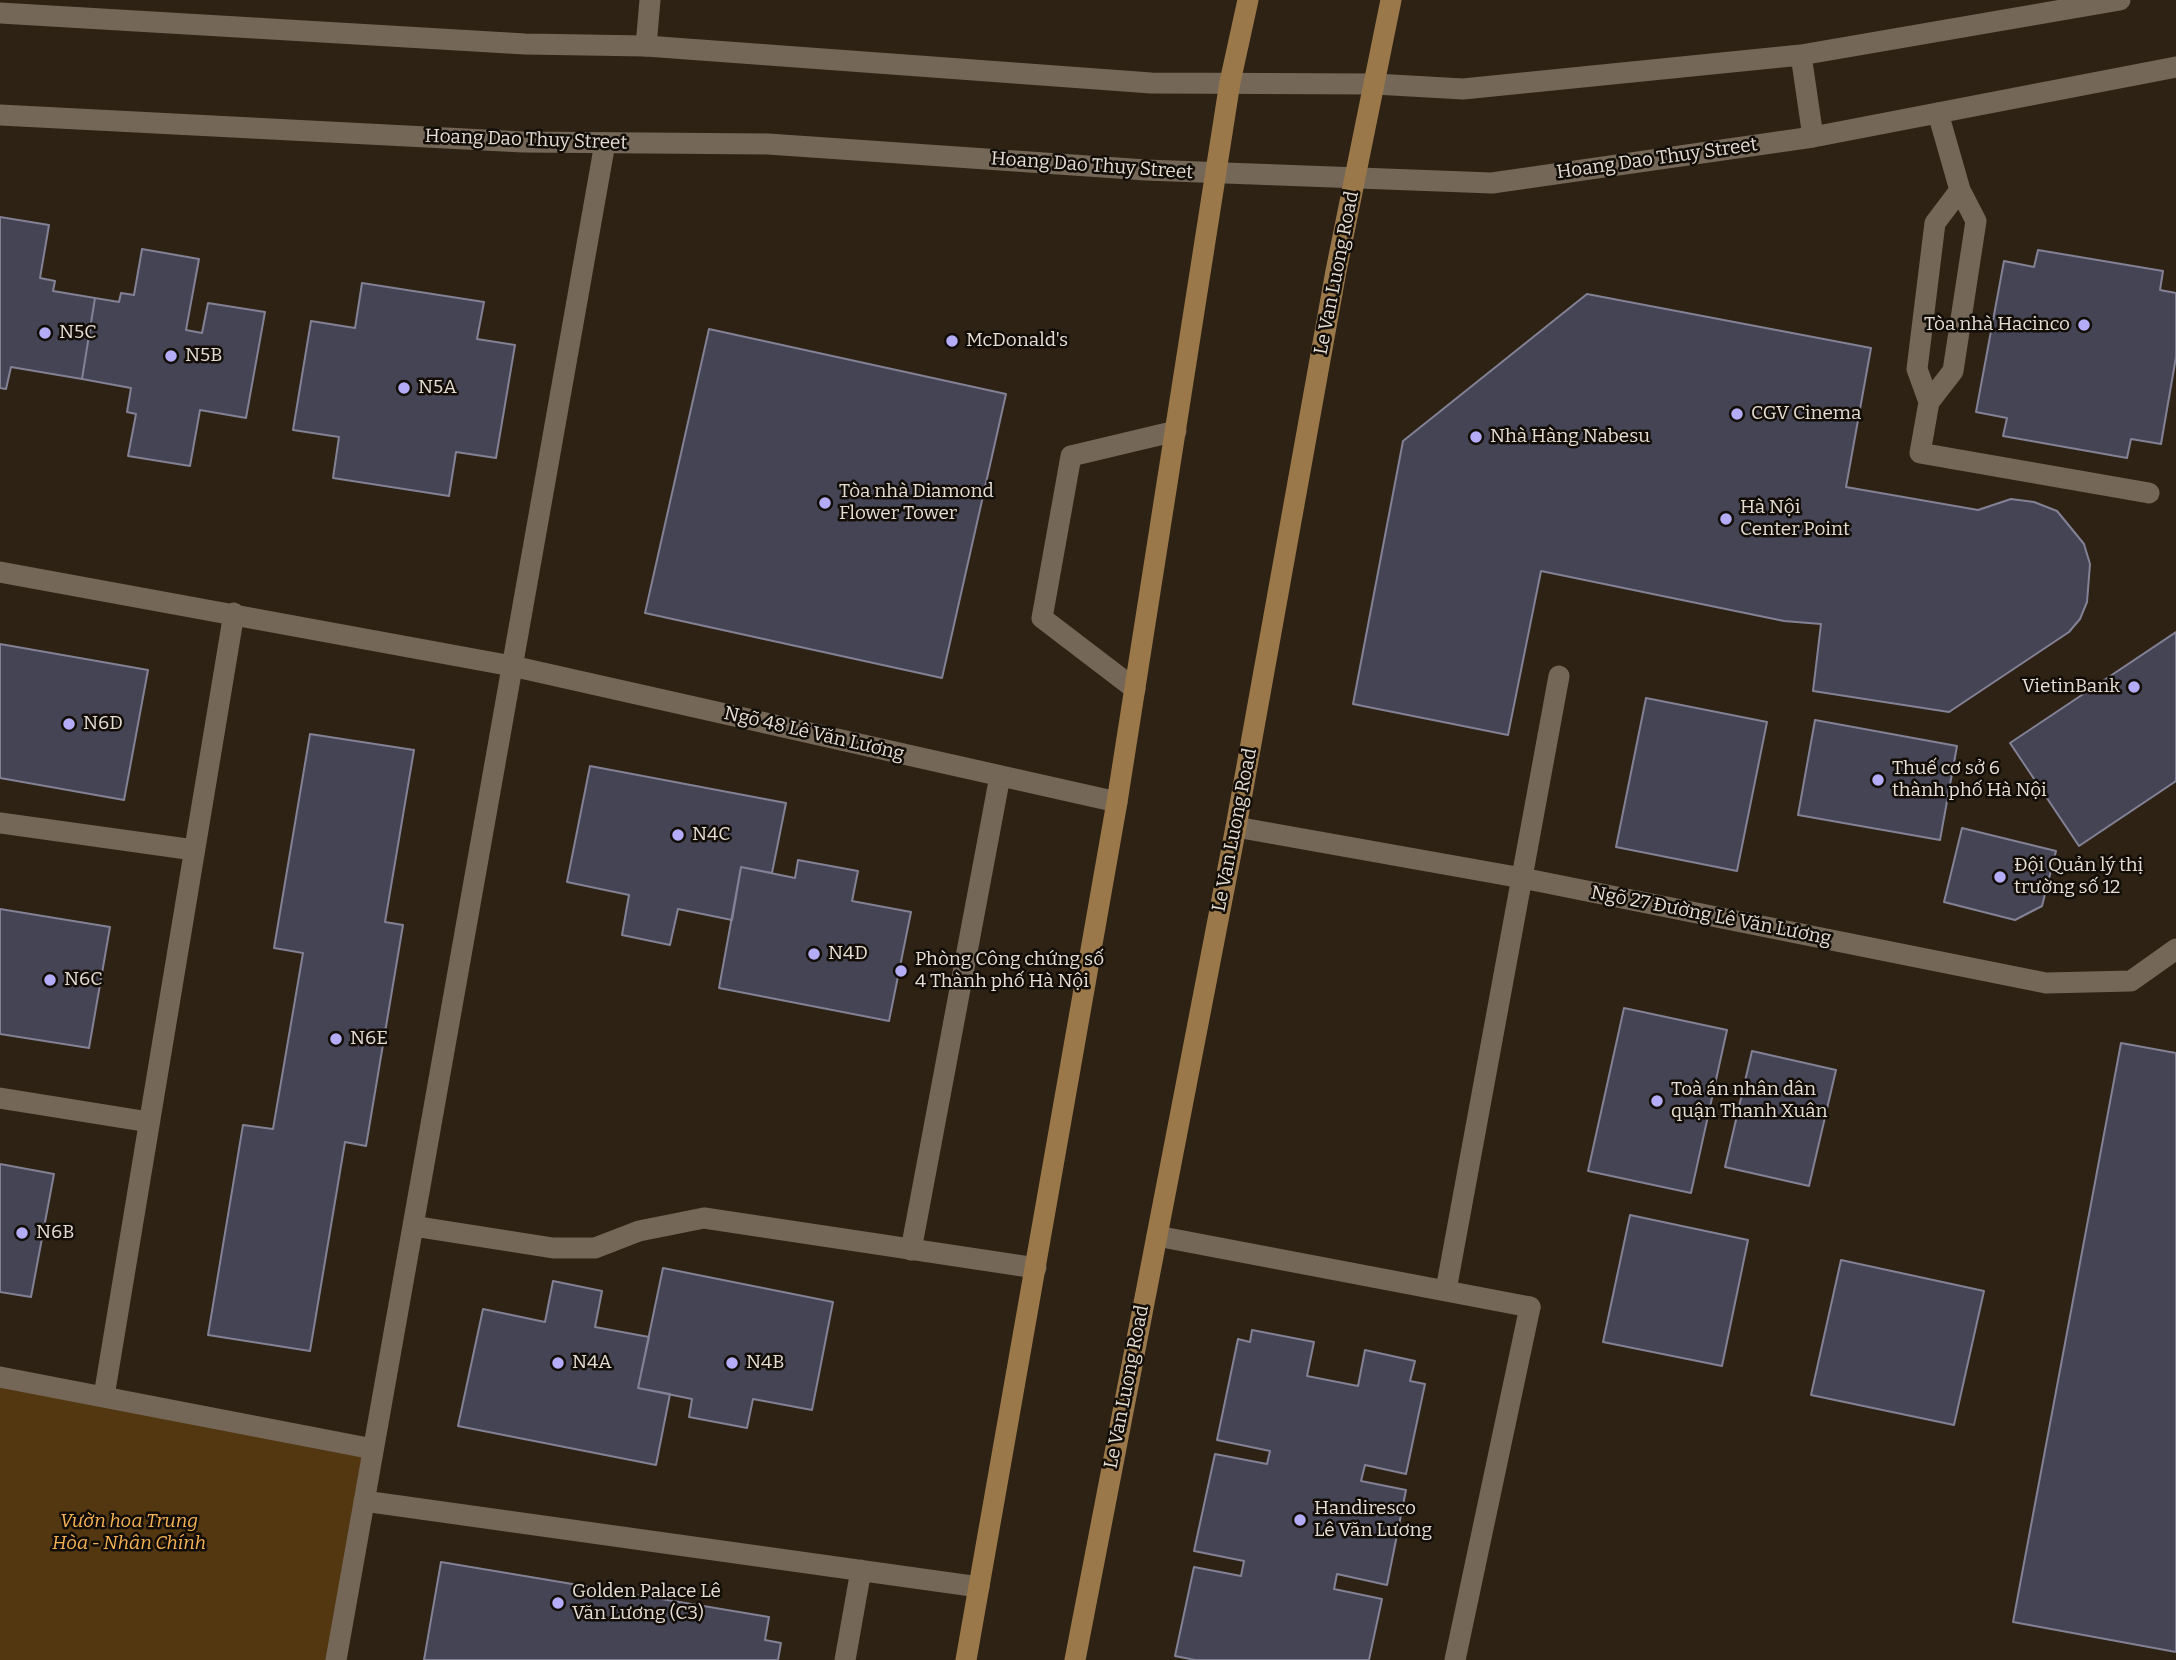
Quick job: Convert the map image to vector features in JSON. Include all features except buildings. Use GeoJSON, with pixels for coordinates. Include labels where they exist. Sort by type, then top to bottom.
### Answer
{"type":"FeatureCollection","features":[{"type":"Feature","properties":{"kind":"main road"},"geometry":{"type":"LineString","coordinates":[[967,1660],[1135,689],[1230,82],[1248,0]]}},
{"type":"Feature","properties":{"kind":"main road","name":"Le Van Luong Road"},"geometry":{"type":"LineString","coordinates":[[1075,1660],[1236,827],[1355,178],[1391,0]]}},
{"type":"Feature","properties":{"kind":"street"},"geometry":{"type":"LineString","coordinates":[[646,47],[650,0]]}},
{"type":"Feature","properties":{"kind":"street"},"geometry":{"type":"LineString","coordinates":[[0,13],[511,43],[646,47],[1152,83],[1375,84],[1463,89],[1801,55],[2120,0]]}},
{"type":"Feature","properties":{"kind":"street"},"geometry":{"type":"LineString","coordinates":[[1801,55],[1813,137]]}},
{"type":"Feature","properties":{"kind":"street","name":"Hoang Dao Thuy Street"},"geometry":{"type":"LineString","coordinates":[[0,115],[523,142],[768,144],[1217,173],[1492,183],[1813,137],[2176,67]]}},
{"type":"Feature","properties":{"kind":"street"},"geometry":{"type":"LineString","coordinates":[[1938,113],[1960,190],[1976,221],[1953,371],[1929,402],[1920,453],[2149,493]]}},
{"type":"Feature","properties":{"kind":"street"},"geometry":{"type":"LineString","coordinates":[[336,1660],[605,143]]}},
{"type":"Feature","properties":{"kind":"street"},"geometry":{"type":"LineString","coordinates":[[1929,402],[1917,369],[1936,223],[1960,190]]}},
{"type":"Feature","properties":{"kind":"street"},"geometry":{"type":"LineString","coordinates":[[1135,689],[1042,618],[1071,456],[1176,431]]}},
{"type":"Feature","properties":{"kind":"street","name":"Ngõ 48 Lê Văn Lương"},"geometry":{"type":"LineString","coordinates":[[0,572],[512,666],[1116,802]]}},
{"type":"Feature","properties":{"kind":"street"},"geometry":{"type":"LineString","coordinates":[[104,1396],[233,613]]}},
{"type":"Feature","properties":{"kind":"street"},"geometry":{"type":"LineString","coordinates":[[1446,1290],[1559,676]]}},
{"type":"Feature","properties":{"kind":"street"},"geometry":{"type":"LineString","coordinates":[[911,1250],[1000,776]]}},
{"type":"Feature","properties":{"kind":"street"},"geometry":{"type":"LineString","coordinates":[[0,823],[194,850]]}},
{"type":"Feature","properties":{"kind":"street","name":"Ngõ 27 Đường Lê Văn Lương"},"geometry":{"type":"LineString","coordinates":[[1236,827],[1522,878],[2046,983],[2131,981],[2176,949]]}},
{"type":"Feature","properties":{"kind":"street"},"geometry":{"type":"LineString","coordinates":[[0,1098],[149,1122]]}},
{"type":"Feature","properties":{"kind":"street"},"geometry":{"type":"LineString","coordinates":[[413,1226],[553,1248],[595,1248],[639,1231],[704,1218],[1036,1268]]}},
{"type":"Feature","properties":{"kind":"street"},"geometry":{"type":"LineString","coordinates":[[1157,1236],[1530,1307],[1455,1660]]}},
{"type":"Feature","properties":{"kind":"street"},"geometry":{"type":"LineString","coordinates":[[0,1377],[373,1449]]}},
{"type":"Feature","properties":{"kind":"street"},"geometry":{"type":"LineString","coordinates":[[364,1501],[979,1587]]}},
{"type":"Feature","properties":{"kind":"street"},"geometry":{"type":"LineString","coordinates":[[845,1660],[860,1570]]}},
{"type":"Feature","properties":{"kind":"green space","name":"Vườn hoa Trung Hòa - Nhân Chính"},"geometry":{"type":"Polygon","coordinates":[[[0,1377],[373,1449],[336,1660],[0,1660],[0,1377]]]}},
{"type":"Feature","properties":{"kind":"place","name":"Tòa nhà Hacinco"},"geometry":{"type":"Point","coordinates":[2084,325]}},
{"type":"Feature","properties":{"kind":"place","name":"N5C"},"geometry":{"type":"Point","coordinates":[45,333]}},
{"type":"Feature","properties":{"kind":"place","name":"McDonald's"},"geometry":{"type":"Point","coordinates":[952,341]}},
{"type":"Feature","properties":{"kind":"place","name":"N5B"},"geometry":{"type":"Point","coordinates":[171,356]}},
{"type":"Feature","properties":{"kind":"place","name":"N5A"},"geometry":{"type":"Point","coordinates":[404,388]}},
{"type":"Feature","properties":{"kind":"place","name":"CGV Cinema"},"geometry":{"type":"Point","coordinates":[1737,414]}},
{"type":"Feature","properties":{"kind":"place","name":"Nhà Hàng Nabesu"},"geometry":{"type":"Point","coordinates":[1476,437]}},
{"type":"Feature","properties":{"kind":"place","name":"Tòa nhà Diamond Flower Tower"},"geometry":{"type":"Point","coordinates":[825,503]}},
{"type":"Feature","properties":{"kind":"place","name":"Hà Nội Center Point"},"geometry":{"type":"Point","coordinates":[1726,519]}},
{"type":"Feature","properties":{"kind":"place","name":"VietinBank"},"geometry":{"type":"Point","coordinates":[2134,687]}},
{"type":"Feature","properties":{"kind":"place","name":"N6D"},"geometry":{"type":"Point","coordinates":[69,724]}},
{"type":"Feature","properties":{"kind":"place","name":"Thuế cơ sở 6 thành phố Hà Nội"},"geometry":{"type":"Point","coordinates":[1878,780]}},
{"type":"Feature","properties":{"kind":"place","name":"N4C"},"geometry":{"type":"Point","coordinates":[678,835]}},
{"type":"Feature","properties":{"kind":"place","name":"Đội Quản lý thị trường số 12"},"geometry":{"type":"Point","coordinates":[2000,877]}},
{"type":"Feature","properties":{"kind":"place","name":"N4D"},"geometry":{"type":"Point","coordinates":[814,954]}},
{"type":"Feature","properties":{"kind":"place","name":"Phòng Công chứng số 4 Thành phố Hà Nội"},"geometry":{"type":"Point","coordinates":[901,971]}},
{"type":"Feature","properties":{"kind":"place","name":"N6C"},"geometry":{"type":"Point","coordinates":[50,980]}},
{"type":"Feature","properties":{"kind":"place","name":"N6E"},"geometry":{"type":"Point","coordinates":[336,1039]}},
{"type":"Feature","properties":{"kind":"place","name":"Toà án nhân dân quận Thanh Xuân"},"geometry":{"type":"Point","coordinates":[1657,1101]}},
{"type":"Feature","properties":{"kind":"place","name":"N6B"},"geometry":{"type":"Point","coordinates":[22,1233]}},
{"type":"Feature","properties":{"kind":"place","name":"N4A"},"geometry":{"type":"Point","coordinates":[558,1363]}},
{"type":"Feature","properties":{"kind":"place","name":"N4B"},"geometry":{"type":"Point","coordinates":[732,1363]}},
{"type":"Feature","properties":{"kind":"place","name":"Handiresco Lê Văn Lương"},"geometry":{"type":"Point","coordinates":[1300,1520]}},
{"type":"Feature","properties":{"kind":"place","name":"Golden Palace Lê Văn Lương (C3)"},"geometry":{"type":"Point","coordinates":[558,1603]}}]}
